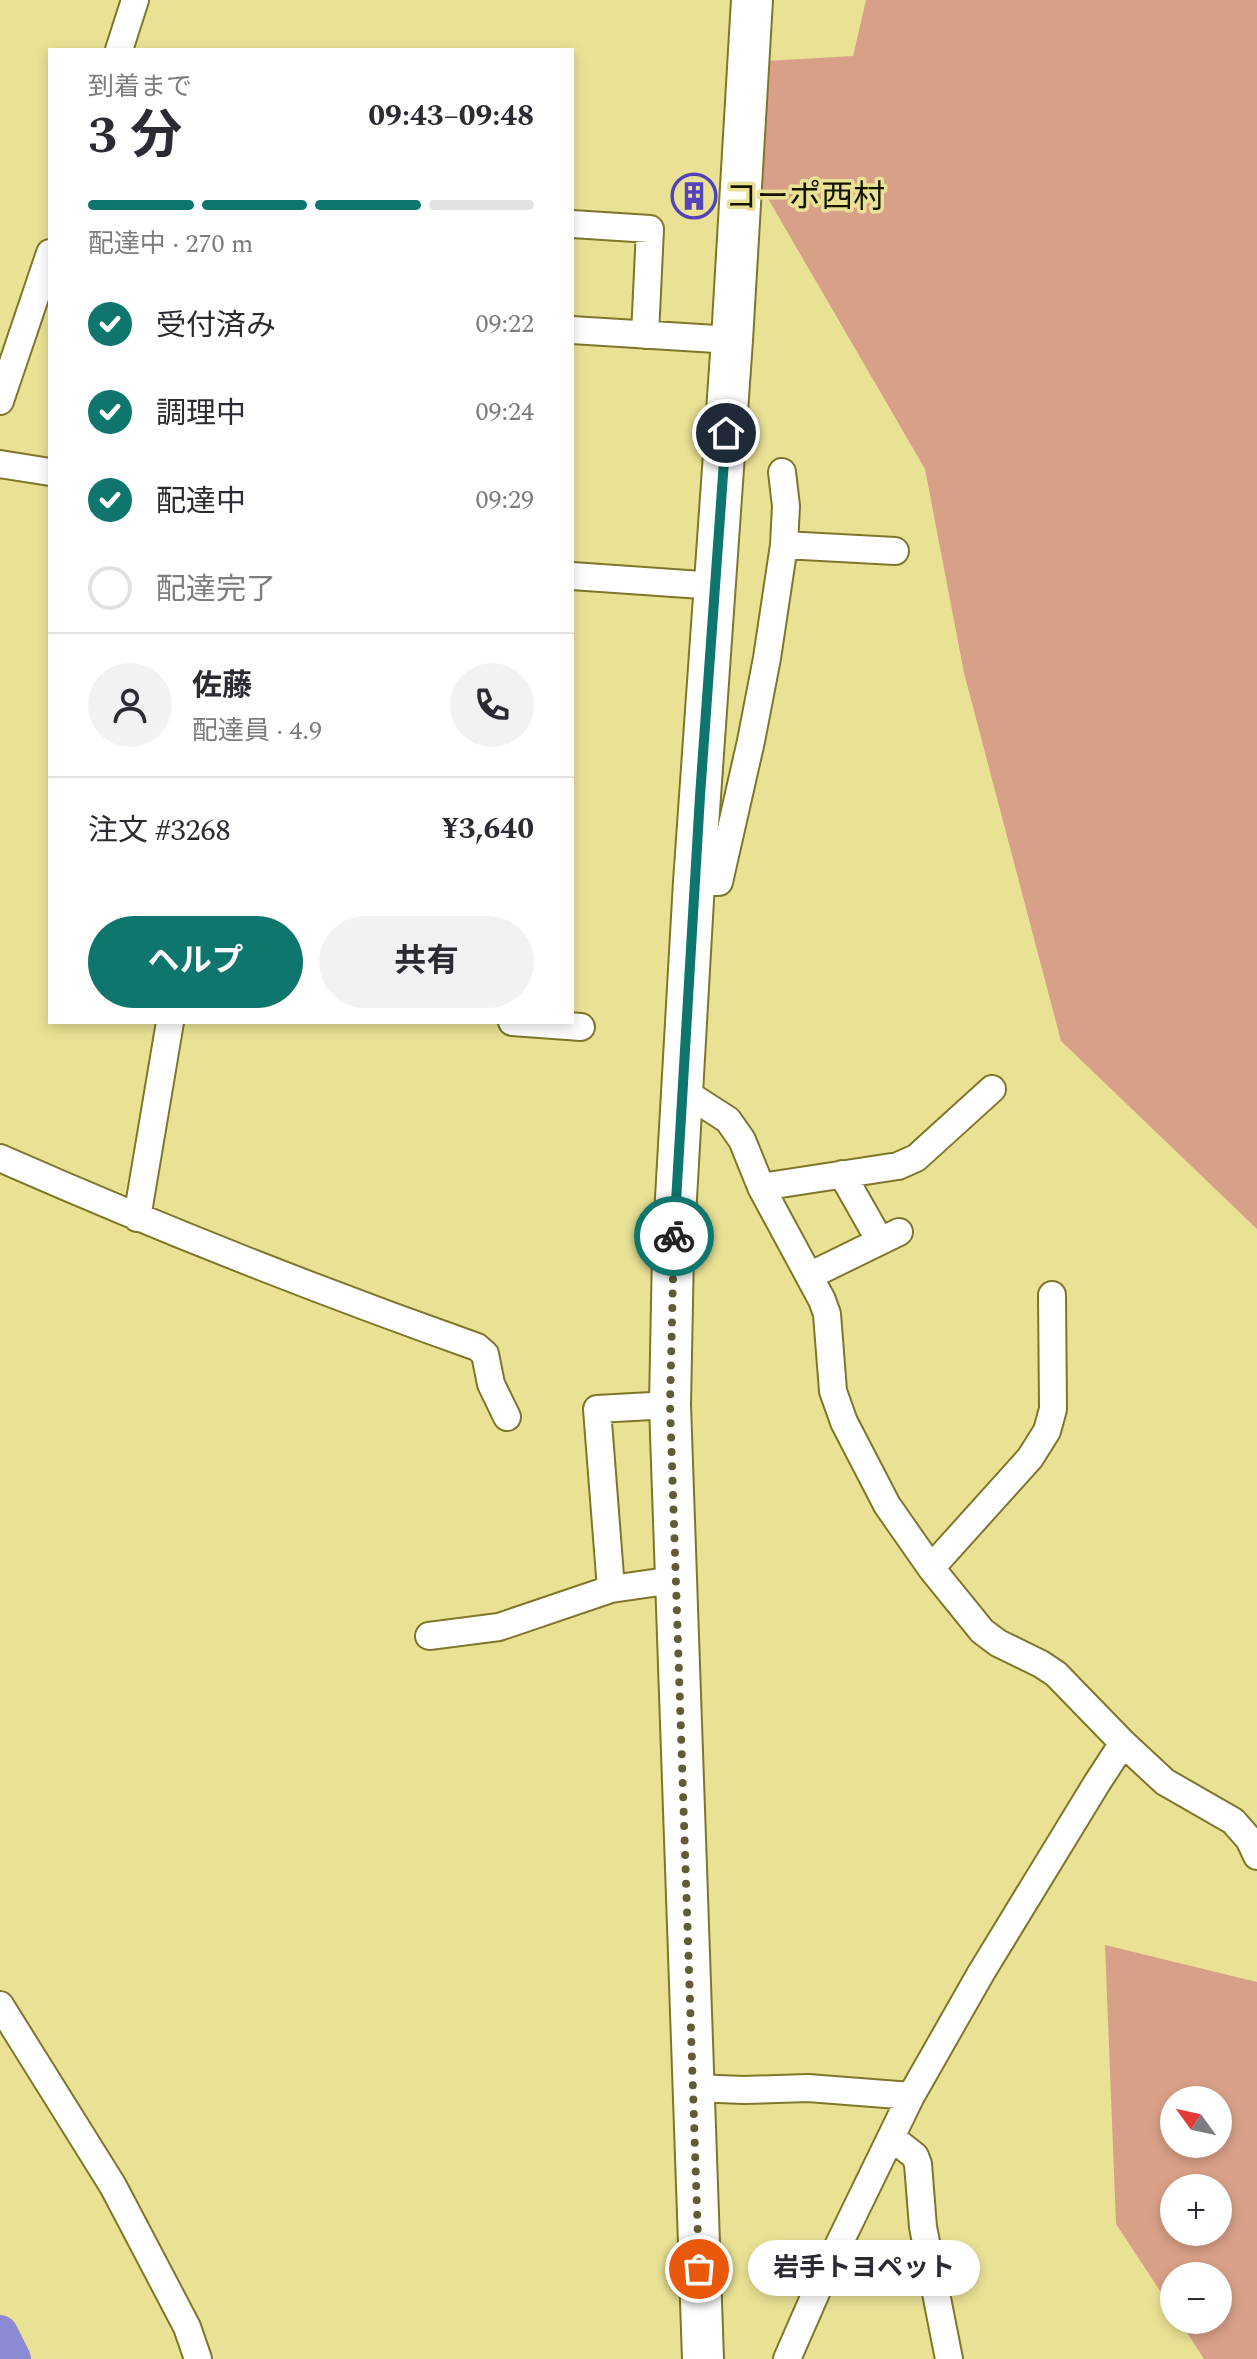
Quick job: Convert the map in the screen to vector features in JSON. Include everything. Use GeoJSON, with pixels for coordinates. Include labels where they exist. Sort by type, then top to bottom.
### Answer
{"type":"FeatureCollection","features":[{"type":"Feature","properties":{"kind":"highway"},"geometry":{"type":"LineString","coordinates":[[703,2359],[674,1580],[670,1405],[673,1251],[752,0]]}},
{"type":"Feature","properties":{"kind":"street"},"geometry":{"type":"LineString","coordinates":[[120,48],[135,0]]}},
{"type":"Feature","properties":{"kind":"street"},"geometry":{"type":"LineString","coordinates":[[574,224],[650,229],[645,335]]}},
{"type":"Feature","properties":{"kind":"street"},"geometry":{"type":"LineString","coordinates":[[0,401],[48,259]]}},
{"type":"Feature","properties":{"kind":"street"},"geometry":{"type":"LineString","coordinates":[[574,330],[732,340]]}},
{"type":"Feature","properties":{"kind":"street"},"geometry":{"type":"LineString","coordinates":[[0,464],[48,472]]}},
{"type":"Feature","properties":{"kind":"street"},"geometry":{"type":"LineString","coordinates":[[694,882],[719,882],[751,741],[784,545],[786,506],[782,472]]}},
{"type":"Feature","properties":{"kind":"street"},"geometry":{"type":"LineString","coordinates":[[784,545],[895,551]]}},
{"type":"Feature","properties":{"kind":"street"},"geometry":{"type":"LineString","coordinates":[[574,576],[716,586]]}},
{"type":"Feature","properties":{"kind":"street"},"geometry":{"type":"LineString","coordinates":[[137,1218],[170,1024]]}},
{"type":"Feature","properties":{"kind":"street"},"geometry":{"type":"LineString","coordinates":[[540,1024],[581,1027]]}},
{"type":"Feature","properties":{"kind":"street"},"geometry":{"type":"LineString","coordinates":[[761,1187],[898,1166],[916,1158],[992,1089]]}},
{"type":"Feature","properties":{"kind":"street"},"geometry":{"type":"LineString","coordinates":[[683,1091],[728,1120],[742,1140],[761,1187],[827,1314],[833,1391],[844,1422],[887,1505],[931,1568],[982,1631],[1056,1674],[1165,1782],[1233,1821],[1249,1839],[1257,1856]]}},
{"type":"Feature","properties":{"kind":"street"},"geometry":{"type":"LineString","coordinates":[[0,1158],[137,1218],[477,1347],[485,1354],[491,1384],[507,1417]]}},
{"type":"Feature","properties":{"kind":"street"},"geometry":{"type":"LineString","coordinates":[[809,1276],[890,1236],[842,1174]]}},
{"type":"Feature","properties":{"kind":"street"},"geometry":{"type":"LineString","coordinates":[[931,1568],[1030,1458],[1047,1431],[1053,1409],[1052,1295]]}},
{"type":"Feature","properties":{"kind":"street"},"geometry":{"type":"LineString","coordinates":[[611,1589],[597,1409],[670,1405]]}},
{"type":"Feature","properties":{"kind":"street"},"geometry":{"type":"LineString","coordinates":[[429,1636],[499,1627],[611,1589],[674,1580]]}},
{"type":"Feature","properties":{"kind":"street"},"geometry":{"type":"LineString","coordinates":[[787,2359],[822,2279],[911,2096],[981,1973],[1123,1743]]}},
{"type":"Feature","properties":{"kind":"street"},"geometry":{"type":"LineString","coordinates":[[0,2005],[113,2186],[187,2327],[198,2359]]}},
{"type":"Feature","properties":{"kind":"street"},"geometry":{"type":"LineString","coordinates":[[693,2088],[808,2088],[911,2096]]}},
{"type":"Feature","properties":{"kind":"street"},"geometry":{"type":"LineString","coordinates":[[892,2138],[915,2156],[918,2164],[923,2227],[949,2359]]}},
{"type":"Feature","properties":{"kind":"shaded area"},"geometry":{"type":"Polygon","coordinates":[[[866,0],[1257,0],[1257,1229],[1061,1041],[964,673],[925,469],[763,190],[765,61],[853,56],[866,0]]]}},
{"type":"Feature","properties":{"kind":"shaded area"},"geometry":{"type":"Polygon","coordinates":[[[1105,1945],[1257,1982],[1257,2359],[1204,2359],[1188,2334],[1232,2334],[1232,2262],[1160,2262],[1160,2291],[1116,2224],[1105,1945]]]}},
{"type":"Feature","properties":{"kind":"waterway"},"geometry":{"type":"LineString","coordinates":[[0,2333],[13,2359]]}},
{"type":"Feature","properties":{"kind":"way so far"},"geometry":{"type":"LineString","coordinates":[[674,1236],[670,1405],[674,1580],[699,2269]]}},
{"type":"Feature","properties":{"kind":"place","name":"コーポ西村"},"geometry":{"type":"Point","coordinates":[694,196]}},
{"type":"Feature","properties":{"kind":"place","name":"岩手トヨペット"},"geometry":{"type":"Point","coordinates":[699,2269]}},
{"type":"Feature","properties":{"kind":"route"},"geometry":{"type":"LineString","coordinates":[[674,1236],[694,882],[726,433]]}}]}
